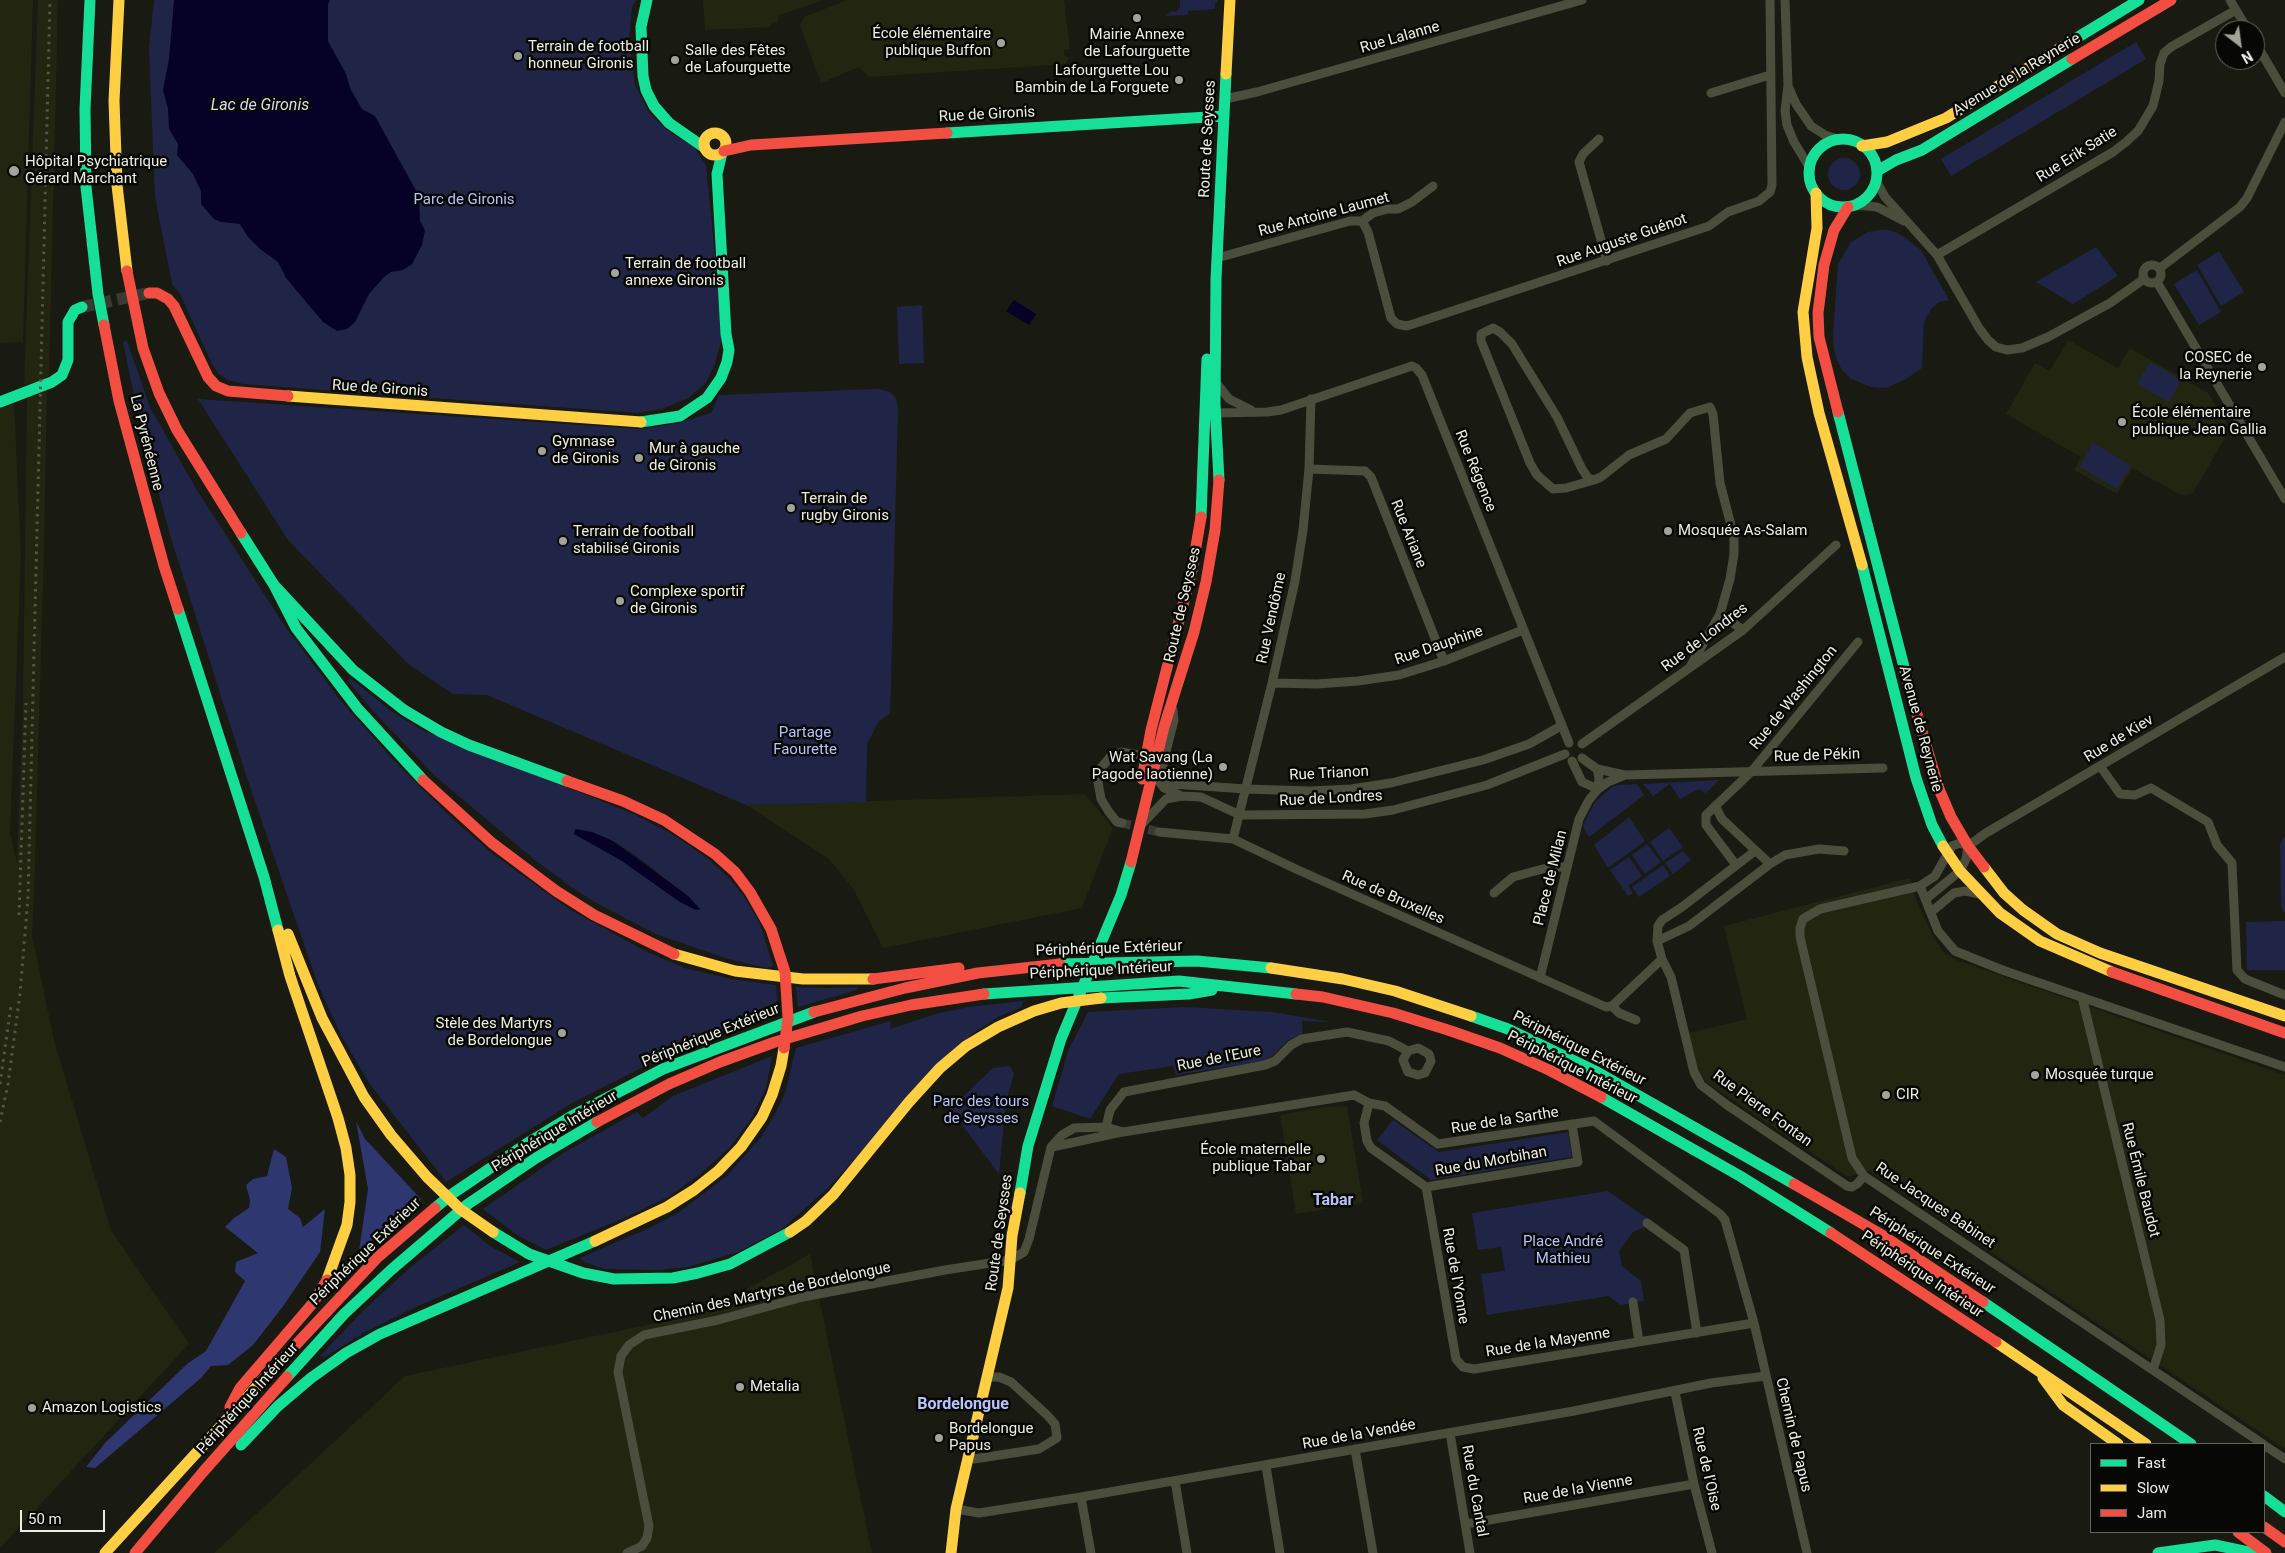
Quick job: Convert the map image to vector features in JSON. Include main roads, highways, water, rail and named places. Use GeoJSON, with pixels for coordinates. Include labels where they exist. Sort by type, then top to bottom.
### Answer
{"type":"FeatureCollection","features":[{"type":"Feature","properties":{"kind":"main road","name":"La Pyrénéenne"},"geometry":{"type":"LineString","coordinates":[[90,0],[85,109],[86,187],[98,294],[127,430],[159,548],[264,877]]}},
{"type":"Feature","properties":{"kind":"main road","name":"La Pyrénéenne"},"geometry":{"type":"LineString","coordinates":[[119,0],[114,101],[117,184],[123,241],[143,348],[159,393],[177,430],[274,585]]}},
{"type":"Feature","properties":{"kind":"main road"},"geometry":{"type":"LineString","coordinates":[[647,0],[641,27],[643,76],[646,90],[661,116],[678,131],[688,135],[706,150]]}},
{"type":"Feature","properties":{"kind":"main road","name":"Route de Seysses"},"geometry":{"type":"LineString","coordinates":[[951,1553],[956,1509],[1007,1296],[1012,1236],[1028,1146],[1061,1039],[1107,926],[1122,895],[1152,772],[1151,757],[1172,706],[1194,632],[1215,530],[1220,471],[1215,381],[1216,279],[1230,0]]}},
{"type":"Feature","properties":{"kind":"main road","name":"Avenue de la Reynerie"},"geometry":{"type":"LineString","coordinates":[[1862,146],[1887,142],[1946,118],[2139,0]]}},
{"type":"Feature","properties":{"kind":"main road","name":"Avenue de la Reynerie"},"geometry":{"type":"LineString","coordinates":[[1877,176],[1896,160],[1922,150],[2171,0]]}},
{"type":"Feature","properties":{"kind":"main road","name":"Rue de Gironis"},"geometry":{"type":"LineString","coordinates":[[706,150],[714,155],[751,145],[1224,116]]}},
{"type":"Feature","properties":{"kind":"main road","name":"Rue de Gironis"},"geometry":{"type":"LineString","coordinates":[[708,135],[719,133],[737,143],[751,145]]}},
{"type":"Feature","properties":{"kind":"main road"},"geometry":{"type":"LineString","coordinates":[[688,135],[708,135]]}},
{"type":"Feature","properties":{"kind":"main road"},"geometry":{"type":"LineString","coordinates":[[706,150],[704,141],[708,135]]}},
{"type":"Feature","properties":{"kind":"main road","name":"Rue de Gironis"},"geometry":{"type":"LineString","coordinates":[[149,293],[157,293],[168,299],[174,306],[208,377],[216,386],[228,391],[612,421],[646,422],[663,419],[692,402],[707,387],[719,363],[726,334],[717,174],[726,145],[725,138]]}},
{"type":"Feature","properties":{"kind":"main road"},"geometry":{"type":"LineString","coordinates":[[1840,140],[1852,141],[1862,146],[1872,157],[1877,176],[1871,192],[1852,206],[1840,207],[1826,203],[1816,194],[1811,184],[1810,168],[1812,160],[1824,146],[1840,140]]}},
{"type":"Feature","properties":{"kind":"main road","name":"Rue de Gironis"},"geometry":{"type":"LineString","coordinates":[[706,150],[717,174]]}},
{"type":"Feature","properties":{"kind":"main road","name":"Avenue de Reynerie"},"geometry":{"type":"LineString","coordinates":[[1816,194],[1817,228],[1803,312],[1807,357],[1877,620],[1916,778],[1932,825],[1947,853],[1980,894],[2000,913],[2040,941],[2066,954],[2285,1033]]}},
{"type":"Feature","properties":{"kind":"main road","name":"Avenue de Reynerie"},"geometry":{"type":"LineString","coordinates":[[1852,206],[1834,230],[1824,265],[1818,312],[1819,337],[1903,666],[1939,790],[1951,817],[1968,846],[2004,893],[2022,910],[2057,934],[2100,953],[2285,1016]]}},
{"type":"Feature","properties":{"kind":"main road","name":"Route de Seysses"},"geometry":{"type":"LineString","coordinates":[[1107,926],[1151,757],[1199,534],[1202,510],[1205,401],[1216,279]]}},
{"type":"Feature","properties":{"kind":"main road"},"geometry":{"type":"LineString","coordinates":[[0,402],[52,382],[62,375],[68,360],[68,322],[75,310],[82,306]]}},
{"type":"Feature","properties":{"kind":"main road"},"geometry":{"type":"LineString","coordinates":[[203,1472],[225,1462],[278,1406],[311,1378],[346,1353],[406,1321],[592,1243],[667,1207],[718,1171],[741,1147],[762,1117],[772,1095],[781,1066],[787,1034],[788,1006],[785,972],[776,942],[764,915],[735,872],[693,838],[664,820],[623,801],[469,745],[441,732],[404,710],[353,670],[274,585]]}},
{"type":"Feature","properties":{"kind":"main road"},"geometry":{"type":"LineString","coordinates":[[274,585],[296,628],[310,649],[358,709],[426,783],[500,849],[556,891],[594,916],[628,934],[667,951],[711,965],[743,972],[803,979],[872,979],[958,967],[978,973]]}},
{"type":"Feature","properties":{"kind":"main road"},"geometry":{"type":"LineString","coordinates":[[264,877],[322,1018],[344,1061],[364,1097],[380,1120],[427,1177],[460,1209],[529,1254],[576,1271],[614,1279],[673,1278],[698,1273],[730,1264],[782,1238],[806,1221],[833,1195],[909,1102],[940,1068],[966,1046],[998,1027],[1034,1011],[1061,1003],[1094,998],[1189,994],[1230,987]]}},
{"type":"Feature","properties":{"kind":"main road"},"geometry":{"type":"LineString","coordinates":[[221,1425],[240,1388],[313,1303],[330,1275],[343,1239],[350,1202],[346,1148],[290,976],[264,877]]}},
{"type":"Feature","properties":{"kind":"main road","name":"Périphérique Extérieur"},"geometry":{"type":"LineString","coordinates":[[105,1553],[332,1304],[378,1257],[423,1218],[476,1177],[541,1135],[615,1093],[714,1047],[814,1012],[905,988],[978,973],[1067,963],[1146,960],[1197,961],[1272,968],[1343,979],[1395,992],[1508,1028],[1597,1072],[1874,1230],[2190,1443]]}},
{"type":"Feature","properties":{"kind":"main road","name":"Périphérique Intérieur"},"geometry":{"type":"LineString","coordinates":[[135,1553],[203,1472],[344,1314],[437,1230],[489,1189],[581,1130],[669,1084],[720,1062],[775,1042],[862,1016],[910,1005],[1001,991],[1180,981],[1323,997],[1393,1013],[1500,1048],[1549,1070],[1740,1176],[1846,1242],[2062,1385],[2145,1443]]}},
{"type":"Feature","properties":{"kind":"main road"},"geometry":{"type":"LineString","coordinates":[[2037,1370],[2064,1405],[2117,1443]]}},
{"type":"Feature","properties":{"kind":"main road"},"geometry":{"type":"LineString","coordinates":[[2265,1491],[2285,1500]]}},
{"type":"Feature","properties":{"kind":"main road"},"geometry":{"type":"LineString","coordinates":[[2265,1497],[2285,1512]]}},
{"type":"Feature","properties":{"kind":"main road"},"geometry":{"type":"LineString","coordinates":[[2265,1528],[2285,1542]]}},
{"type":"Feature","properties":{"kind":"main road"},"geometry":{"type":"LineString","coordinates":[[2239,1533],[2266,1553]]}},
{"type":"Feature","properties":{"kind":"main road"},"geometry":{"type":"LineString","coordinates":[[2158,1553],[2215,1545],[2253,1553]]}},
{"type":"Feature","properties":{"kind":"water","name":"Lac de Gironis"},"geometry":{"type":"Polygon","coordinates":[[[174,0],[330,0],[328,4],[328,41],[362,109],[375,116],[419,196],[420,221],[425,230],[422,245],[412,264],[403,270],[391,272],[384,277],[369,294],[355,322],[347,329],[337,331],[323,322],[286,278],[278,262],[260,249],[248,237],[240,224],[221,222],[214,219],[201,204],[201,191],[193,174],[177,155],[178,144],[169,129],[168,109],[163,90],[169,59],[174,0]]]}},
{"type":"Feature","properties":{"kind":"water"},"geometry":{"type":"Polygon","coordinates":[[[1014,300],[1036,314],[1029,325],[1006,311],[1014,300]]]}},
{"type":"Feature","properties":{"kind":"water"},"geometry":{"type":"Polygon","coordinates":[[[575,829],[592,832],[613,841],[688,896],[700,909],[696,910],[680,902],[622,861],[574,834],[575,829]]]}},
{"type":"Feature","properties":{"kind":"tunnel"},"geometry":{"type":"LineString","coordinates":[[82,307],[149,293]]}},
{"type":"Feature","properties":{"kind":"tunnel"},"geometry":{"type":"LineString","coordinates":[[1122,823],[1159,832]]}},
{"type":"Feature","properties":{"kind":"railway"},"geometry":{"type":"LineString","coordinates":[[0,1122],[8,1084],[20,994],[28,897],[50,0]]}},
{"type":"Feature","properties":{"kind":"railway"},"geometry":{"type":"LineString","coordinates":[[19,915],[26,703]]}},
{"type":"Feature","properties":{"kind":"railway"},"geometry":{"type":"LineString","coordinates":[[0,1084],[11,1005]]}},
{"type":"Feature","properties":{"kind":"place","name":"Mairie Annexe de Lafourguette"},"geometry":{"type":"Point","coordinates":[1137,18]}},
{"type":"Feature","properties":{"kind":"place","name":"École élémentaire publique Buffon"},"geometry":{"type":"Point","coordinates":[1001,43]}},
{"type":"Feature","properties":{"kind":"place","name":"Terrain de football honneur Gironis"},"geometry":{"type":"Point","coordinates":[518,56]}},
{"type":"Feature","properties":{"kind":"place","name":"Salle des Fêtes de Lafourguette"},"geometry":{"type":"Point","coordinates":[675,60]}},
{"type":"Feature","properties":{"kind":"place","name":"Lafourguette Lou Bambin de La Forguete"},"geometry":{"type":"Point","coordinates":[1179,80]}},
{"type":"Feature","properties":{"kind":"place","name":"Hôpital Psychiatrique Gérard Marchant"},"geometry":{"type":"Point","coordinates":[14,171]}},
{"type":"Feature","properties":{"kind":"place","name":"Terrain de football annexe Gironis"},"geometry":{"type":"Point","coordinates":[615,273]}},
{"type":"Feature","properties":{"kind":"place","name":"COSEC de la Reynerie"},"geometry":{"type":"Point","coordinates":[2262,367]}},
{"type":"Feature","properties":{"kind":"place","name":"École élémentaire publique Jean Gallia"},"geometry":{"type":"Point","coordinates":[2122,422]}},
{"type":"Feature","properties":{"kind":"place","name":"Gymnase de Gironis"},"geometry":{"type":"Point","coordinates":[542,451]}},
{"type":"Feature","properties":{"kind":"place","name":"Mur à gauche de Gironis"},"geometry":{"type":"Point","coordinates":[639,458]}},
{"type":"Feature","properties":{"kind":"place","name":"Terrain de rugby Gironis"},"geometry":{"type":"Point","coordinates":[791,508]}},
{"type":"Feature","properties":{"kind":"place","name":"Mosquée As-Salam"},"geometry":{"type":"Point","coordinates":[1668,531]}},
{"type":"Feature","properties":{"kind":"place","name":"Terrain de football stabilisé Gironis"},"geometry":{"type":"Point","coordinates":[563,541]}},
{"type":"Feature","properties":{"kind":"place","name":"Complexe sportif de Gironis"},"geometry":{"type":"Point","coordinates":[620,601]}},
{"type":"Feature","properties":{"kind":"place","name":"Wat Savang (La Pagode laotienne)"},"geometry":{"type":"Point","coordinates":[1223,767]}},
{"type":"Feature","properties":{"kind":"place","name":"Stèle des Martyrs de Bordelongue"},"geometry":{"type":"Point","coordinates":[562,1033]}},
{"type":"Feature","properties":{"kind":"place","name":"Mosquée turque"},"geometry":{"type":"Point","coordinates":[2035,1075]}},
{"type":"Feature","properties":{"kind":"place","name":"CIR"},"geometry":{"type":"Point","coordinates":[1886,1095]}},
{"type":"Feature","properties":{"kind":"place","name":"École maternelle publique Tabar"},"geometry":{"type":"Point","coordinates":[1321,1159]}},
{"type":"Feature","properties":{"kind":"place","name":"Metalia"},"geometry":{"type":"Point","coordinates":[740,1387]}},
{"type":"Feature","properties":{"kind":"place","name":"Amazon Logistics"},"geometry":{"type":"Point","coordinates":[32,1408]}},
{"type":"Feature","properties":{"kind":"place","name":"Bordelongue Papus"},"geometry":{"type":"Point","coordinates":[939,1438]}},
{"type":"Feature","properties":{"kind":"district","name":"Tabar"},"geometry":{"type":"Point","coordinates":[1333,1201]}},
{"type":"Feature","properties":{"kind":"district","name":"Bordelongue"},"geometry":{"type":"Point","coordinates":[963,1405]}},
{"type":"Feature","properties":{"kind":"park label","name":"Parc de Gironis"},"geometry":{"type":"Point","coordinates":[464,200]}},
{"type":"Feature","properties":{"kind":"park label","name":"Partage Faourette"},"geometry":{"type":"Point","coordinates":[805,742]}},
{"type":"Feature","properties":{"kind":"park label","name":"Parc des tours de Seysses"},"geometry":{"type":"Point","coordinates":[981,1110]}},
{"type":"Feature","properties":{"kind":"park label","name":"Place André Mathieu"},"geometry":{"type":"Point","coordinates":[1563,1250]}}]}
